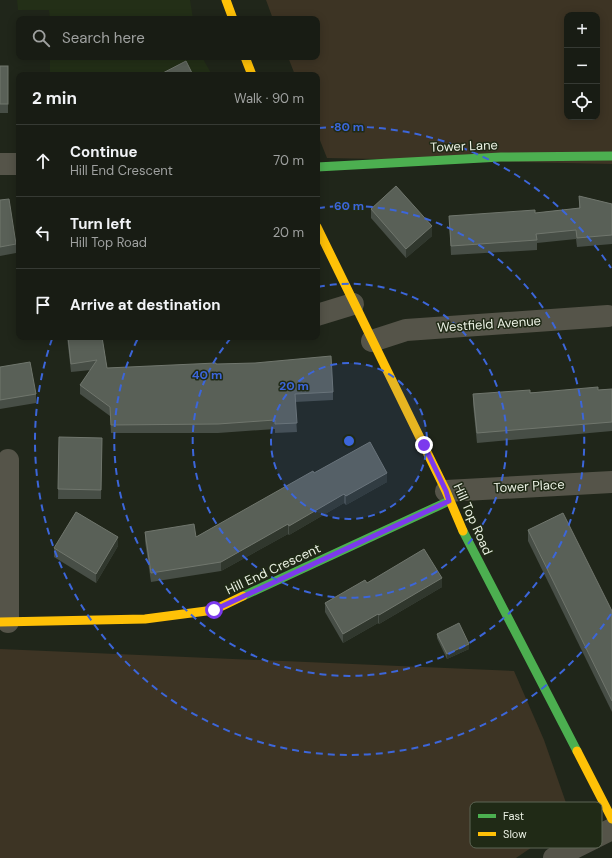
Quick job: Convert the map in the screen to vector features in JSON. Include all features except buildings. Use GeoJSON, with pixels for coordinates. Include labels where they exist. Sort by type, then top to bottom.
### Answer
{"type":"FeatureCollection","features":[{"type":"Feature","properties":{"kind":"street"},"geometry":{"type":"LineString","coordinates":[[226,0],[231,16]]}},
{"type":"Feature","properties":{"kind":"street"},"geometry":{"type":"LineString","coordinates":[[246,60],[251,72]]}},
{"type":"Feature","properties":{"kind":"street","name":"Tower Lane"},"geometry":{"type":"LineString","coordinates":[[320,167],[432,160],[612,156]]}},
{"type":"Feature","properties":{"kind":"street"},"geometry":{"type":"LineString","coordinates":[[0,164],[16,164]]}},
{"type":"Feature","properties":{"kind":"street","name":"Hill Top Road"},"geometry":{"type":"LineString","coordinates":[[320,233],[353,304],[448,496],[478,563],[612,819]]}},
{"type":"Feature","properties":{"kind":"street"},"geometry":{"type":"LineString","coordinates":[[320,314],[353,304]]}},
{"type":"Feature","properties":{"kind":"street","name":"Westfield Avenue"},"geometry":{"type":"LineString","coordinates":[[372,342],[406,330],[608,316]]}},
{"type":"Feature","properties":{"kind":"street"},"geometry":{"type":"LineString","coordinates":[[4,622],[8,460]]}},
{"type":"Feature","properties":{"kind":"street","name":"Tower Place"},"geometry":{"type":"LineString","coordinates":[[448,496],[612,482]]}},
{"type":"Feature","properties":{"kind":"street","name":"Hill End Crescent"},"geometry":{"type":"LineString","coordinates":[[4,622],[145,619],[214,610],[448,496]]}},
{"type":"Feature","properties":{"kind":"street"},"geometry":{"type":"LineString","coordinates":[[602,834],[612,829]]}},
{"type":"Feature","properties":{"kind":"street"},"geometry":{"type":"LineString","coordinates":[[554,858],[574,848]]}},
{"type":"Feature","properties":{"kind":"shaded area"},"geometry":{"type":"Polygon","coordinates":[[[17,0],[190,0],[193,16],[50,16],[49,10],[18,10],[17,0]]]}},
{"type":"Feature","properties":{"kind":"shaded area"},"geometry":{"type":"Polygon","coordinates":[[[266,0],[612,0],[612,164],[327,158],[320,140],[320,72],[294,72],[289,60],[320,60],[320,16],[272,16],[266,0]]]}},
{"type":"Feature","properties":{"kind":"shaded area"},"geometry":{"type":"Polygon","coordinates":[[[50,60],[204,60],[210,72],[50,72],[50,60]]]}},
{"type":"Feature","properties":{"kind":"shaded area"},"geometry":{"type":"Polygon","coordinates":[[[0,649],[514,671],[544,740],[566,802],[470,802],[470,848],[531,848],[516,858],[0,858],[0,649]]]}},
{"type":"Feature","properties":{"kind":"traffic: fast"},"geometry":{"type":"LineString","coordinates":[[320,167],[501,157],[612,156]]}},
{"type":"Feature","properties":{"kind":"traffic: fast"},"geometry":{"type":"LineString","coordinates":[[243,596],[449,501]]}},
{"type":"Feature","properties":{"kind":"traffic: fast"},"geometry":{"type":"LineString","coordinates":[[463,531],[577,751]]}},
{"type":"Feature","properties":{"kind":"traffic: slow"},"geometry":{"type":"LineString","coordinates":[[226,0],[232,16]]}},
{"type":"Feature","properties":{"kind":"traffic: slow"},"geometry":{"type":"LineString","coordinates":[[246,60],[251,72]]}},
{"type":"Feature","properties":{"kind":"traffic: slow"},"geometry":{"type":"LineString","coordinates":[[320,233],[446,491],[463,531]]}},
{"type":"Feature","properties":{"kind":"traffic: slow"},"geometry":{"type":"LineString","coordinates":[[0,622],[145,619],[214,610],[243,596]]}},
{"type":"Feature","properties":{"kind":"traffic: slow"},"geometry":{"type":"LineString","coordinates":[[577,751],[612,819]]}},
{"type":"Feature","properties":{"kind":"route"},"geometry":{"type":"LineString","coordinates":[[214,610],[449,501],[446,491],[424,445]]}}]}
